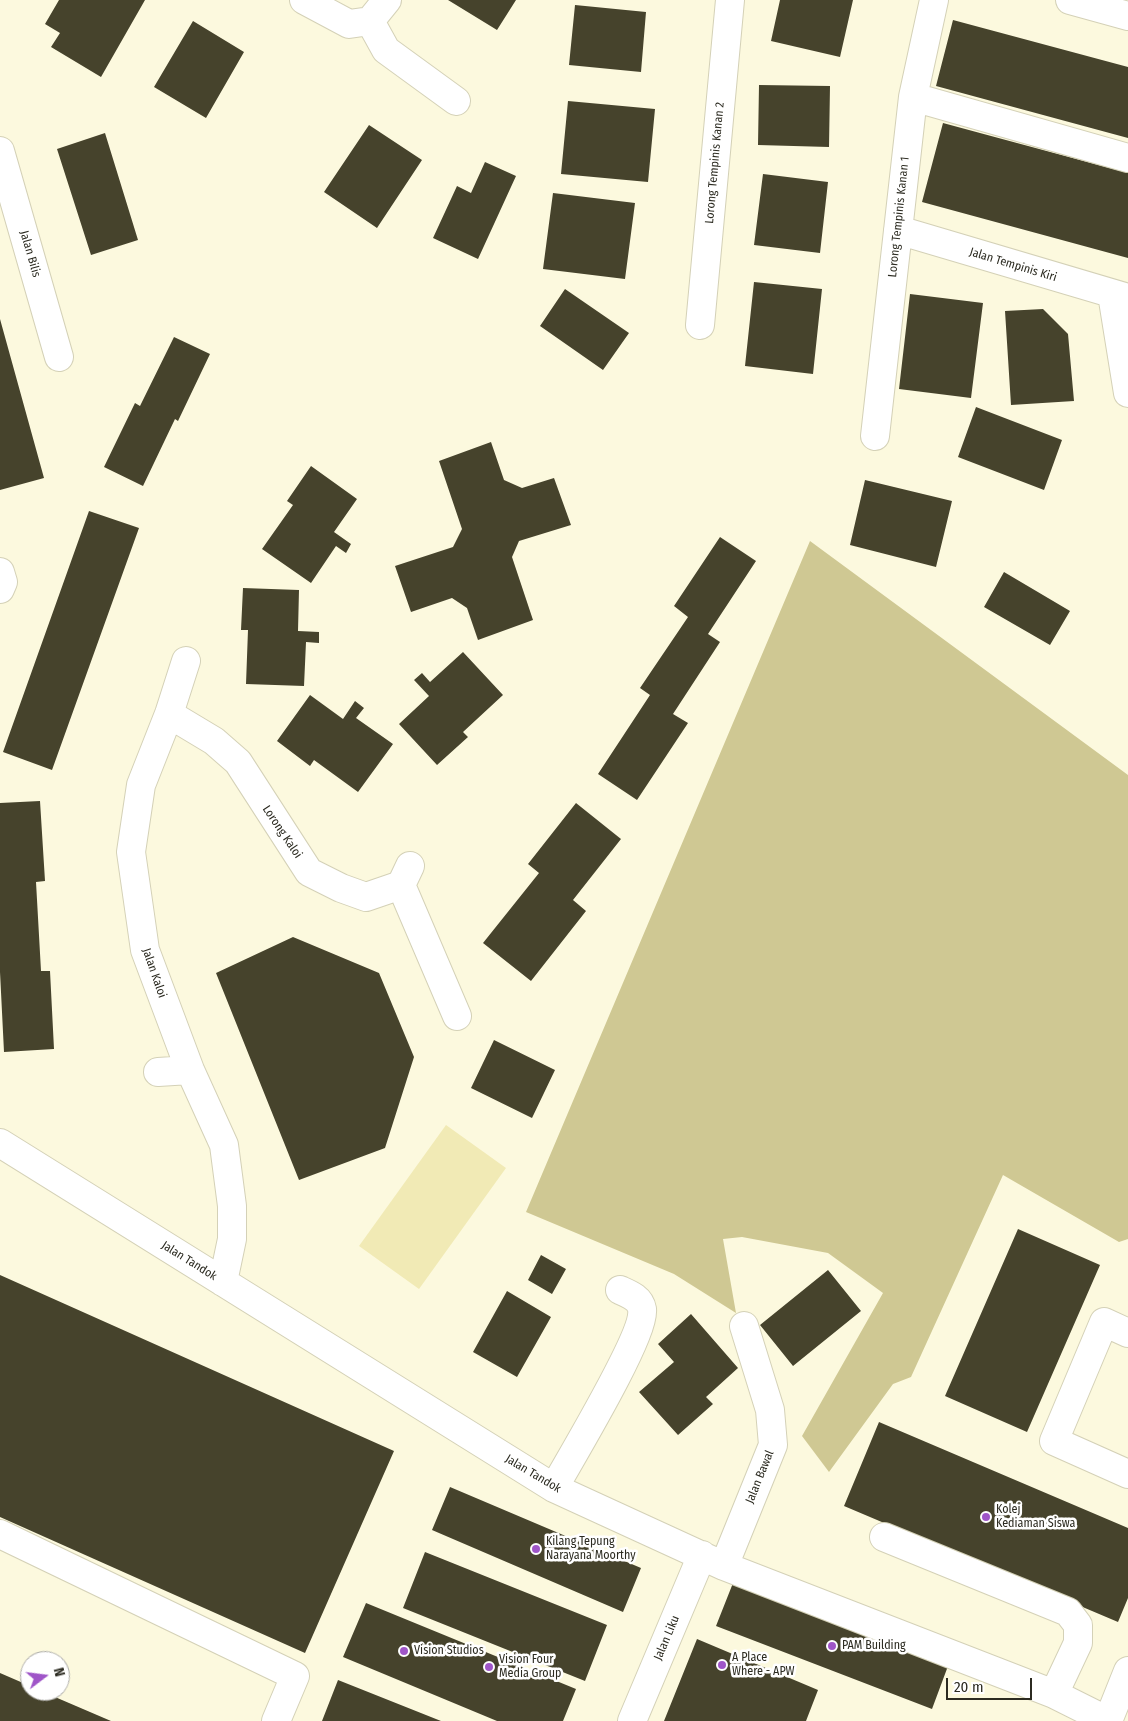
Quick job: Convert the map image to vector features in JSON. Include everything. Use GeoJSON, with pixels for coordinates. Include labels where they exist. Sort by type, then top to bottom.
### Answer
{"type":"FeatureCollection","features":[{"type":"Feature","properties":{"kind":"street"},"geometry":{"type":"LineString","coordinates":[[304,0],[349,24],[370,21],[387,0]]}},
{"type":"Feature","properties":{"kind":"street","name":"Lorong Tempinis Kanan 2"},"geometry":{"type":"LineString","coordinates":[[700,325],[730,0]]}},
{"type":"Feature","properties":{"kind":"street","name":"Lorong Tempinis Kanan 1"},"geometry":{"type":"LineString","coordinates":[[875,436],[912,97],[934,0]]}},
{"type":"Feature","properties":{"kind":"street"},"geometry":{"type":"LineString","coordinates":[[1070,0],[1128,16]]}},
{"type":"Feature","properties":{"kind":"street"},"geometry":{"type":"LineString","coordinates":[[370,21],[386,50],[456,101]]}},
{"type":"Feature","properties":{"kind":"street"},"geometry":{"type":"LineString","coordinates":[[912,97],[1128,158]]}},
{"type":"Feature","properties":{"kind":"street","name":"Jalan Bilis"},"geometry":{"type":"LineString","coordinates":[[0,151],[8,206],[59,357]]}},
{"type":"Feature","properties":{"kind":"street","name":"Jalan Tempinis Kiri"},"geometry":{"type":"LineString","coordinates":[[898,230],[1120,296]]}},
{"type":"Feature","properties":{"kind":"street"},"geometry":{"type":"LineString","coordinates":[[1120,296],[1128,393]]}},
{"type":"Feature","properties":{"kind":"street"},"geometry":{"type":"LineString","coordinates":[[0,572],[3,582],[0,589]]}},
{"type":"Feature","properties":{"kind":"street","name":"Jalan Kaloi"},"geometry":{"type":"LineString","coordinates":[[186,661],[169,714],[140,785],[131,852],[145,950],[190,1070],[224,1145],[230,1178],[232,1239],[223,1282]]}},
{"type":"Feature","properties":{"kind":"street","name":"Lorong Kaloi"},"geometry":{"type":"LineString","coordinates":[[169,714],[214,741],[238,762],[309,872],[341,888],[366,896],[405,876],[457,1016]]}},
{"type":"Feature","properties":{"kind":"street"},"geometry":{"type":"LineString","coordinates":[[158,1072],[190,1070]]}},
{"type":"Feature","properties":{"kind":"street","name":"Jalan Tandok"},"geometry":{"type":"LineString","coordinates":[[0,1143],[554,1488],[713,1561],[1054,1694],[1108,1721]]}},
{"type":"Feature","properties":{"kind":"street"},"geometry":{"type":"LineString","coordinates":[[554,1488],[621,1368],[637,1333],[642,1310],[637,1299],[620,1290]]}},
{"type":"Feature","properties":{"kind":"street"},"geometry":{"type":"LineString","coordinates":[[1128,1333],[1104,1322],[1054,1441],[1128,1474]]}},
{"type":"Feature","properties":{"kind":"street","name":"Jalan Bawal"},"geometry":{"type":"LineString","coordinates":[[713,1561],[773,1446],[770,1410],[744,1326]]}},
{"type":"Feature","properties":{"kind":"street"},"geometry":{"type":"LineString","coordinates":[[0,1534],[295,1676],[276,1721]]}},
{"type":"Feature","properties":{"kind":"street"},"geometry":{"type":"LineString","coordinates":[[884,1536],[1068,1612],[1078,1624],[1078,1643],[1054,1694]]}},
{"type":"Feature","properties":{"kind":"street","name":"Jalan Liku"},"geometry":{"type":"LineString","coordinates":[[632,1721],[713,1561]]}},
{"type":"Feature","properties":{"kind":"street"},"geometry":{"type":"LineString","coordinates":[[1108,1721],[1128,1671]]}},
{"type":"Feature","properties":{"kind":"shaded area"},"geometry":{"type":"Polygon","coordinates":[[[810,541],[1128,775],[1128,1239],[1119,1242],[1003,1175],[911,1377],[893,1384],[829,1472],[802,1436],[883,1293],[828,1253],[742,1237],[723,1239],[736,1313],[674,1274],[526,1212],[810,541]]]}},
{"type":"Feature","properties":{"kind":"shaded area"},"geometry":{"type":"Polygon","coordinates":[[[446,1125],[506,1168],[419,1289],[359,1246],[446,1125]]]}},
{"type":"Feature","properties":{"kind":"building"},"geometry":{"type":"Polygon","coordinates":[[[59,0],[145,0],[101,77],[51,47],[60,33],[45,24],[59,0]]]}},
{"type":"Feature","properties":{"kind":"building"},"geometry":{"type":"Polygon","coordinates":[[[448,0],[516,0],[497,30],[448,0]]]}},
{"type":"Feature","properties":{"kind":"building"},"geometry":{"type":"Polygon","coordinates":[[[780,0],[853,0],[840,57],[771,41],[780,0]]]}},
{"type":"Feature","properties":{"kind":"building"},"geometry":{"type":"Polygon","coordinates":[[[575,5],[646,12],[641,72],[569,65],[575,5]]]}},
{"type":"Feature","properties":{"kind":"building"},"geometry":{"type":"Polygon","coordinates":[[[953,20],[1128,67],[1128,138],[936,86],[953,20]]]}},
{"type":"Feature","properties":{"kind":"building"},"geometry":{"type":"Polygon","coordinates":[[[193,21],[244,52],[206,118],[154,87],[193,21]]]}},
{"type":"Feature","properties":{"kind":"building"},"geometry":{"type":"Polygon","coordinates":[[[759,85],[830,86],[829,147],[758,145],[759,85]]]}},
{"type":"Feature","properties":{"kind":"building"},"geometry":{"type":"Polygon","coordinates":[[[568,101],[655,109],[648,182],[561,174],[568,101]]]}},
{"type":"Feature","properties":{"kind":"building"},"geometry":{"type":"Polygon","coordinates":[[[943,123],[1128,173],[1128,258],[922,202],[943,123]]]}},
{"type":"Feature","properties":{"kind":"building"},"geometry":{"type":"Polygon","coordinates":[[[369,125],[422,160],[377,228],[324,192],[369,125]]]}},
{"type":"Feature","properties":{"kind":"building"},"geometry":{"type":"Polygon","coordinates":[[[105,133],[138,240],[91,255],[57,149],[105,133]]]}},
{"type":"Feature","properties":{"kind":"building"},"geometry":{"type":"Polygon","coordinates":[[[485,162],[516,176],[478,259],[433,238],[457,186],[471,193],[485,162]]]}},
{"type":"Feature","properties":{"kind":"building"},"geometry":{"type":"Polygon","coordinates":[[[763,174],[828,182],[820,253],[754,245],[763,174]]]}},
{"type":"Feature","properties":{"kind":"building"},"geometry":{"type":"Polygon","coordinates":[[[553,193],[635,203],[625,279],[543,269],[553,193]]]}},
{"type":"Feature","properties":{"kind":"building"},"geometry":{"type":"Polygon","coordinates":[[[754,282],[822,289],[813,374],[745,366],[754,282]]]}},
{"type":"Feature","properties":{"kind":"building"},"geometry":{"type":"Polygon","coordinates":[[[565,289],[629,333],[603,370],[540,326],[565,289]]]}},
{"type":"Feature","properties":{"kind":"building"},"geometry":{"type":"Polygon","coordinates":[[[910,294],[983,303],[971,398],[899,389],[910,294]]]}},
{"type":"Feature","properties":{"kind":"building"},"geometry":{"type":"Polygon","coordinates":[[[1043,309],[1068,334],[1074,401],[1011,405],[1005,311],[1043,309]]]}},
{"type":"Feature","properties":{"kind":"building"},"geometry":{"type":"Polygon","coordinates":[[[0,319],[44,478],[0,490],[0,319]]]}},
{"type":"Feature","properties":{"kind":"building"},"geometry":{"type":"Polygon","coordinates":[[[174,337],[210,354],[178,421],[175,419],[143,486],[104,467],[135,403],[140,406],[174,337]]]}},
{"type":"Feature","properties":{"kind":"building"},"geometry":{"type":"Polygon","coordinates":[[[976,407],[1062,440],[1044,490],[958,457],[976,407]]]}},
{"type":"Feature","properties":{"kind":"building"},"geometry":{"type":"Polygon","coordinates":[[[491,442],[504,480],[522,488],[554,478],[571,525],[519,541],[512,557],[533,620],[478,640],[467,608],[452,598],[411,612],[395,566],[453,547],[462,529],[439,461],[491,442]]]}},
{"type":"Feature","properties":{"kind":"building"},"geometry":{"type":"Polygon","coordinates":[[[311,466],[357,499],[334,532],[351,544],[346,553],[336,546],[311,583],[262,549],[293,505],[287,501],[311,466]]]}},
{"type":"Feature","properties":{"kind":"building"},"geometry":{"type":"Polygon","coordinates":[[[865,480],[952,501],[936,567],[850,545],[865,480]]]}},
{"type":"Feature","properties":{"kind":"building"},"geometry":{"type":"Polygon","coordinates":[[[89,511],[139,528],[52,770],[3,752],[89,511]]]}},
{"type":"Feature","properties":{"kind":"building"},"geometry":{"type":"Polygon","coordinates":[[[720,537],[756,561],[708,634],[720,642],[673,714],[688,723],[637,800],[598,774],[650,695],[640,688],[688,617],[674,606],[720,537]]]}},
{"type":"Feature","properties":{"kind":"building"},"geometry":{"type":"Polygon","coordinates":[[[1004,572],[1070,611],[1050,645],[984,607],[1004,572]]]}},
{"type":"Feature","properties":{"kind":"building"},"geometry":{"type":"Polygon","coordinates":[[[243,588],[299,590],[298,631],[319,632],[319,643],[306,642],[304,686],[246,684],[248,630],[241,630],[243,588]]]}},
{"type":"Feature","properties":{"kind":"building"},"geometry":{"type":"Polygon","coordinates":[[[463,652],[503,695],[463,732],[468,737],[437,765],[399,724],[429,696],[414,680],[422,673],[430,682],[463,652]]]}},
{"type":"Feature","properties":{"kind":"building"},"geometry":{"type":"Polygon","coordinates":[[[310,695],[343,719],[355,701],[364,708],[356,718],[393,744],[358,792],[314,760],[310,766],[277,741],[310,695]]]}},
{"type":"Feature","properties":{"kind":"building"},"geometry":{"type":"Polygon","coordinates":[[[40,801],[45,881],[36,882],[41,971],[50,971],[54,1049],[4,1052],[0,972],[0,803],[40,801]]]}},
{"type":"Feature","properties":{"kind":"building"},"geometry":{"type":"Polygon","coordinates":[[[576,803],[621,839],[573,900],[586,911],[531,981],[483,943],[539,873],[528,864],[576,803]]]}},
{"type":"Feature","properties":{"kind":"building"},"geometry":{"type":"Polygon","coordinates":[[[293,937],[379,973],[414,1057],[385,1148],[299,1180],[216,973],[293,937]]]}},
{"type":"Feature","properties":{"kind":"building"},"geometry":{"type":"Polygon","coordinates":[[[494,1040],[555,1070],[532,1118],[471,1088],[494,1040]]]}},
{"type":"Feature","properties":{"kind":"building"},"geometry":{"type":"Polygon","coordinates":[[[1018,1229],[1100,1265],[1027,1432],[945,1396],[1018,1229]]]}},
{"type":"Feature","properties":{"kind":"building"},"geometry":{"type":"Polygon","coordinates":[[[541,1255],[566,1269],[552,1294],[528,1280],[541,1255]]]}},
{"type":"Feature","properties":{"kind":"building"},"geometry":{"type":"Polygon","coordinates":[[[828,1270],[861,1311],[793,1366],[760,1325],[828,1270]]]}},
{"type":"Feature","properties":{"kind":"building"},"geometry":{"type":"Polygon","coordinates":[[[0,1275],[394,1451],[305,1653],[0,1517],[0,1275]]]}},
{"type":"Feature","properties":{"kind":"building"},"geometry":{"type":"Polygon","coordinates":[[[507,1291],[551,1317],[517,1377],[473,1352],[507,1291]]]}},
{"type":"Feature","properties":{"kind":"building"},"geometry":{"type":"Polygon","coordinates":[[[691,1314],[738,1368],[706,1397],[713,1404],[678,1435],[639,1392],[674,1362],[658,1344],[691,1314]]]}},
{"type":"Feature","properties":{"kind":"building","name":"Kolej Kediaman Siswa"},"geometry":{"type":"Polygon","coordinates":[[[879,1422],[1128,1528],[1128,1598],[1118,1622],[844,1506],[879,1422]]]}},
{"type":"Feature","properties":{"kind":"building","name":"Kilang Tepung Narayana Moorthy"},"geometry":{"type":"Polygon","coordinates":[[[450,1487],[641,1568],[623,1612],[432,1530],[450,1487]]]}},
{"type":"Feature","properties":{"kind":"building"},"geometry":{"type":"Polygon","coordinates":[[[425,1552],[607,1625],[585,1681],[403,1608],[425,1552]]]}},
{"type":"Feature","properties":{"kind":"building","name":"PAM Building"},"geometry":{"type":"Polygon","coordinates":[[[733,1583],[948,1666],[932,1709],[716,1626],[733,1583]]]}},
{"type":"Feature","properties":{"kind":"building"},"geometry":{"type":"Polygon","coordinates":[[[366,1603],[576,1689],[563,1721],[497,1721],[343,1657],[366,1603]]]}},
{"type":"Feature","properties":{"kind":"building","name":"A Place Where - APW"},"geometry":{"type":"Polygon","coordinates":[[[697,1639],[818,1690],[806,1721],[664,1721],[697,1639]]]}},
{"type":"Feature","properties":{"kind":"building"},"geometry":{"type":"Polygon","coordinates":[[[0,1673],[20,1682],[20,1701],[64,1701],[111,1721],[0,1721],[0,1673]]]}},
{"type":"Feature","properties":{"kind":"building"},"geometry":{"type":"Polygon","coordinates":[[[338,1680],[441,1721],[322,1721],[338,1680]]]}},
{"type":"Feature","properties":{"kind":"place","name":"Kolej Kediaman Siswa"},"geometry":{"type":"Point","coordinates":[986,1517]}},
{"type":"Feature","properties":{"kind":"place","name":"Kilang Tepung Narayana Moorthy"},"geometry":{"type":"Point","coordinates":[536,1549]}},
{"type":"Feature","properties":{"kind":"place","name":"PAM Building"},"geometry":{"type":"Point","coordinates":[832,1646]}},
{"type":"Feature","properties":{"kind":"place","name":"Vision Studios"},"geometry":{"type":"Point","coordinates":[404,1651]}},
{"type":"Feature","properties":{"kind":"place","name":"A Place Where - APW"},"geometry":{"type":"Point","coordinates":[722,1665]}},
{"type":"Feature","properties":{"kind":"place","name":"Vision Four Media Group"},"geometry":{"type":"Point","coordinates":[489,1667]}}]}
